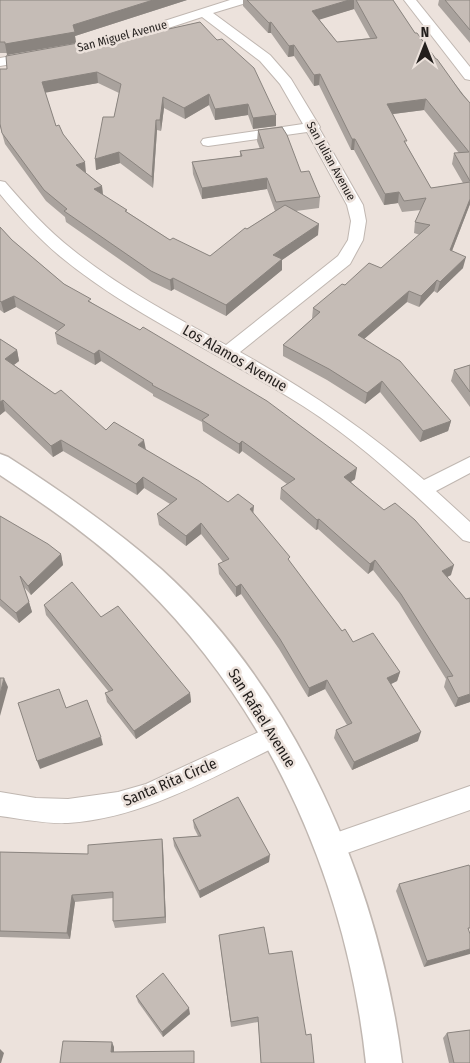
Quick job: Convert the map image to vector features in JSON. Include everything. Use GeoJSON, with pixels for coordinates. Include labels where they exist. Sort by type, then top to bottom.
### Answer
{"type":"FeatureCollection","features":[{"type":"Feature","properties":{"kind":"street","name":"San Miguel Avenue"},"geometry":{"type":"LineString","coordinates":[[0,62],[91,46],[137,34],[242,0]]}},
{"type":"Feature","properties":{"kind":"street"},"geometry":{"type":"LineString","coordinates":[[410,0],[470,76]]}},
{"type":"Feature","properties":{"kind":"street","name":"San Julian Avenue"},"geometry":{"type":"LineString","coordinates":[[203,12],[265,58],[286,82],[313,127],[355,205],[359,220],[356,243],[344,260],[227,353]]}},
{"type":"Feature","properties":{"kind":"street"},"geometry":{"type":"LineString","coordinates":[[208,142],[313,127]]}},
{"type":"Feature","properties":{"kind":"street","name":"Los Alamos Avenue"},"geometry":{"type":"LineString","coordinates":[[0,186],[42,233],[73,260],[113,288],[310,402],[372,446],[424,489],[470,534]]}},
{"type":"Feature","properties":{"kind":"street","name":"San Rafael Avenue"},"geometry":{"type":"LineString","coordinates":[[0,463],[67,508],[152,577],[194,620],[231,666],[276,736],[306,790],[330,847],[359,934],[376,1004],[384,1063]]}},
{"type":"Feature","properties":{"kind":"street"},"geometry":{"type":"LineString","coordinates":[[424,489],[470,464]]}},
{"type":"Feature","properties":{"kind":"street","name":"Santa Rita Circle"},"geometry":{"type":"LineString","coordinates":[[0,804],[36,810],[68,811],[118,804],[150,794],[276,736]]}},
{"type":"Feature","properties":{"kind":"street"},"geometry":{"type":"LineString","coordinates":[[330,847],[470,798]]}},
{"type":"Feature","properties":{"kind":"building"},"geometry":{"type":"Polygon","coordinates":[[[0,0],[153,0],[73,25],[75,32],[5,44],[5,42],[0,42],[0,0]]]}},
{"type":"Feature","properties":{"kind":"building"},"geometry":{"type":"Polygon","coordinates":[[[247,0],[349,0],[312,11],[337,42],[377,38],[356,0],[393,0],[415,33],[417,33],[470,103],[470,181],[454,153],[469,152],[426,99],[387,104],[407,141],[404,141],[431,188],[470,182],[470,199],[450,250],[466,257],[440,282],[437,280],[421,296],[409,291],[358,335],[400,361],[451,421],[423,431],[382,381],[367,393],[329,369],[283,345],[320,312],[313,308],[342,284],[345,285],[369,263],[381,268],[430,225],[415,222],[426,198],[404,201],[399,192],[385,194],[355,139],[352,139],[320,74],[314,75],[294,45],[289,46],[271,22],[269,23],[247,0]]]}},
{"type":"Feature","properties":{"kind":"building"},"geometry":{"type":"Polygon","coordinates":[[[445,0],[470,0],[470,30],[445,0]]]}},
{"type":"Feature","properties":{"kind":"building"},"geometry":{"type":"Polygon","coordinates":[[[200,22],[217,40],[222,39],[254,68],[276,115],[253,118],[248,104],[215,109],[209,94],[184,108],[163,97],[160,120],[156,120],[152,177],[119,152],[95,159],[103,117],[114,117],[121,84],[97,72],[42,82],[56,126],[59,125],[63,134],[85,162],[76,165],[102,186],[94,189],[170,240],[173,238],[210,256],[245,228],[247,229],[285,205],[319,224],[273,255],[282,259],[226,305],[173,278],[170,280],[151,271],[64,211],[67,209],[44,190],[2,133],[0,124],[0,69],[7,69],[6,56],[78,43],[79,49],[200,22]]]}},
{"type":"Feature","properties":{"kind":"building"},"geometry":{"type":"Polygon","coordinates":[[[282,127],[301,172],[309,171],[320,197],[276,202],[267,178],[202,188],[192,162],[242,156],[240,151],[264,148],[258,130],[282,127]]]}},
{"type":"Feature","properties":{"kind":"building"},"geometry":{"type":"Polygon","coordinates":[[[0,227],[12,240],[64,284],[91,299],[88,301],[140,330],[143,327],[267,401],[357,468],[344,477],[384,510],[395,503],[415,520],[454,565],[442,571],[466,599],[470,598],[470,694],[458,698],[447,677],[453,676],[401,594],[375,560],[370,564],[281,488],[295,479],[242,441],[239,444],[202,420],[209,415],[152,385],[99,350],[94,354],[55,333],[65,325],[14,296],[1,302],[0,227]]]}},
{"type":"Feature","properties":{"kind":"building"},"geometry":{"type":"Polygon","coordinates":[[[0,339],[17,350],[5,359],[55,394],[61,390],[106,430],[114,422],[144,440],[138,445],[199,481],[228,502],[238,494],[254,506],[250,509],[290,557],[288,559],[342,631],[345,629],[353,642],[373,633],[400,672],[387,678],[421,732],[354,762],[336,730],[352,723],[327,680],[309,688],[280,639],[241,584],[236,587],[218,564],[229,559],[201,523],[186,536],[157,514],[177,499],[143,477],[136,484],[61,440],[51,446],[3,400],[0,402],[0,339]]]}},
{"type":"Feature","properties":{"kind":"building"},"geometry":{"type":"Polygon","coordinates":[[[470,365],[470,392],[454,370],[470,365]]]}},
{"type":"Feature","properties":{"kind":"building"},"geometry":{"type":"Polygon","coordinates":[[[0,516],[48,544],[61,554],[28,586],[20,576],[29,602],[16,613],[0,599],[0,516]]]}},
{"type":"Feature","properties":{"kind":"building"},"geometry":{"type":"Polygon","coordinates":[[[72,582],[101,617],[118,606],[190,693],[134,731],[105,693],[113,690],[44,605],[72,582]]]}},
{"type":"Feature","properties":{"kind":"building"},"geometry":{"type":"Polygon","coordinates":[[[0,678],[4,678],[0,694],[0,678]]]}},
{"type":"Feature","properties":{"kind":"building"},"geometry":{"type":"Polygon","coordinates":[[[59,689],[66,708],[87,700],[101,737],[37,761],[18,703],[59,689]]]}},
{"type":"Feature","properties":{"kind":"building"},"geometry":{"type":"Polygon","coordinates":[[[238,797],[270,855],[199,891],[173,838],[201,836],[193,820],[238,797]]]}},
{"type":"Feature","properties":{"kind":"building"},"geometry":{"type":"Polygon","coordinates":[[[162,839],[165,917],[113,921],[113,892],[72,895],[67,933],[0,931],[0,852],[88,854],[88,845],[162,839]]]}},
{"type":"Feature","properties":{"kind":"building"},"geometry":{"type":"Polygon","coordinates":[[[469,865],[470,928],[468,928],[470,949],[427,961],[399,884],[469,865]]]}},
{"type":"Feature","properties":{"kind":"building"},"geometry":{"type":"Polygon","coordinates":[[[264,927],[269,954],[292,951],[306,1035],[311,1034],[314,1063],[261,1063],[258,1017],[231,1022],[219,935],[264,927]]]}},
{"type":"Feature","properties":{"kind":"building"},"geometry":{"type":"Polygon","coordinates":[[[163,973],[189,1008],[162,1032],[136,996],[163,973]]]}},
{"type":"Feature","properties":{"kind":"building"},"geometry":{"type":"Polygon","coordinates":[[[470,1030],[470,1063],[454,1063],[447,1033],[470,1030]]]}},
{"type":"Feature","properties":{"kind":"building"},"geometry":{"type":"Polygon","coordinates":[[[63,1041],[112,1042],[111,1052],[194,1051],[194,1063],[60,1063],[63,1041]]]}}]}
